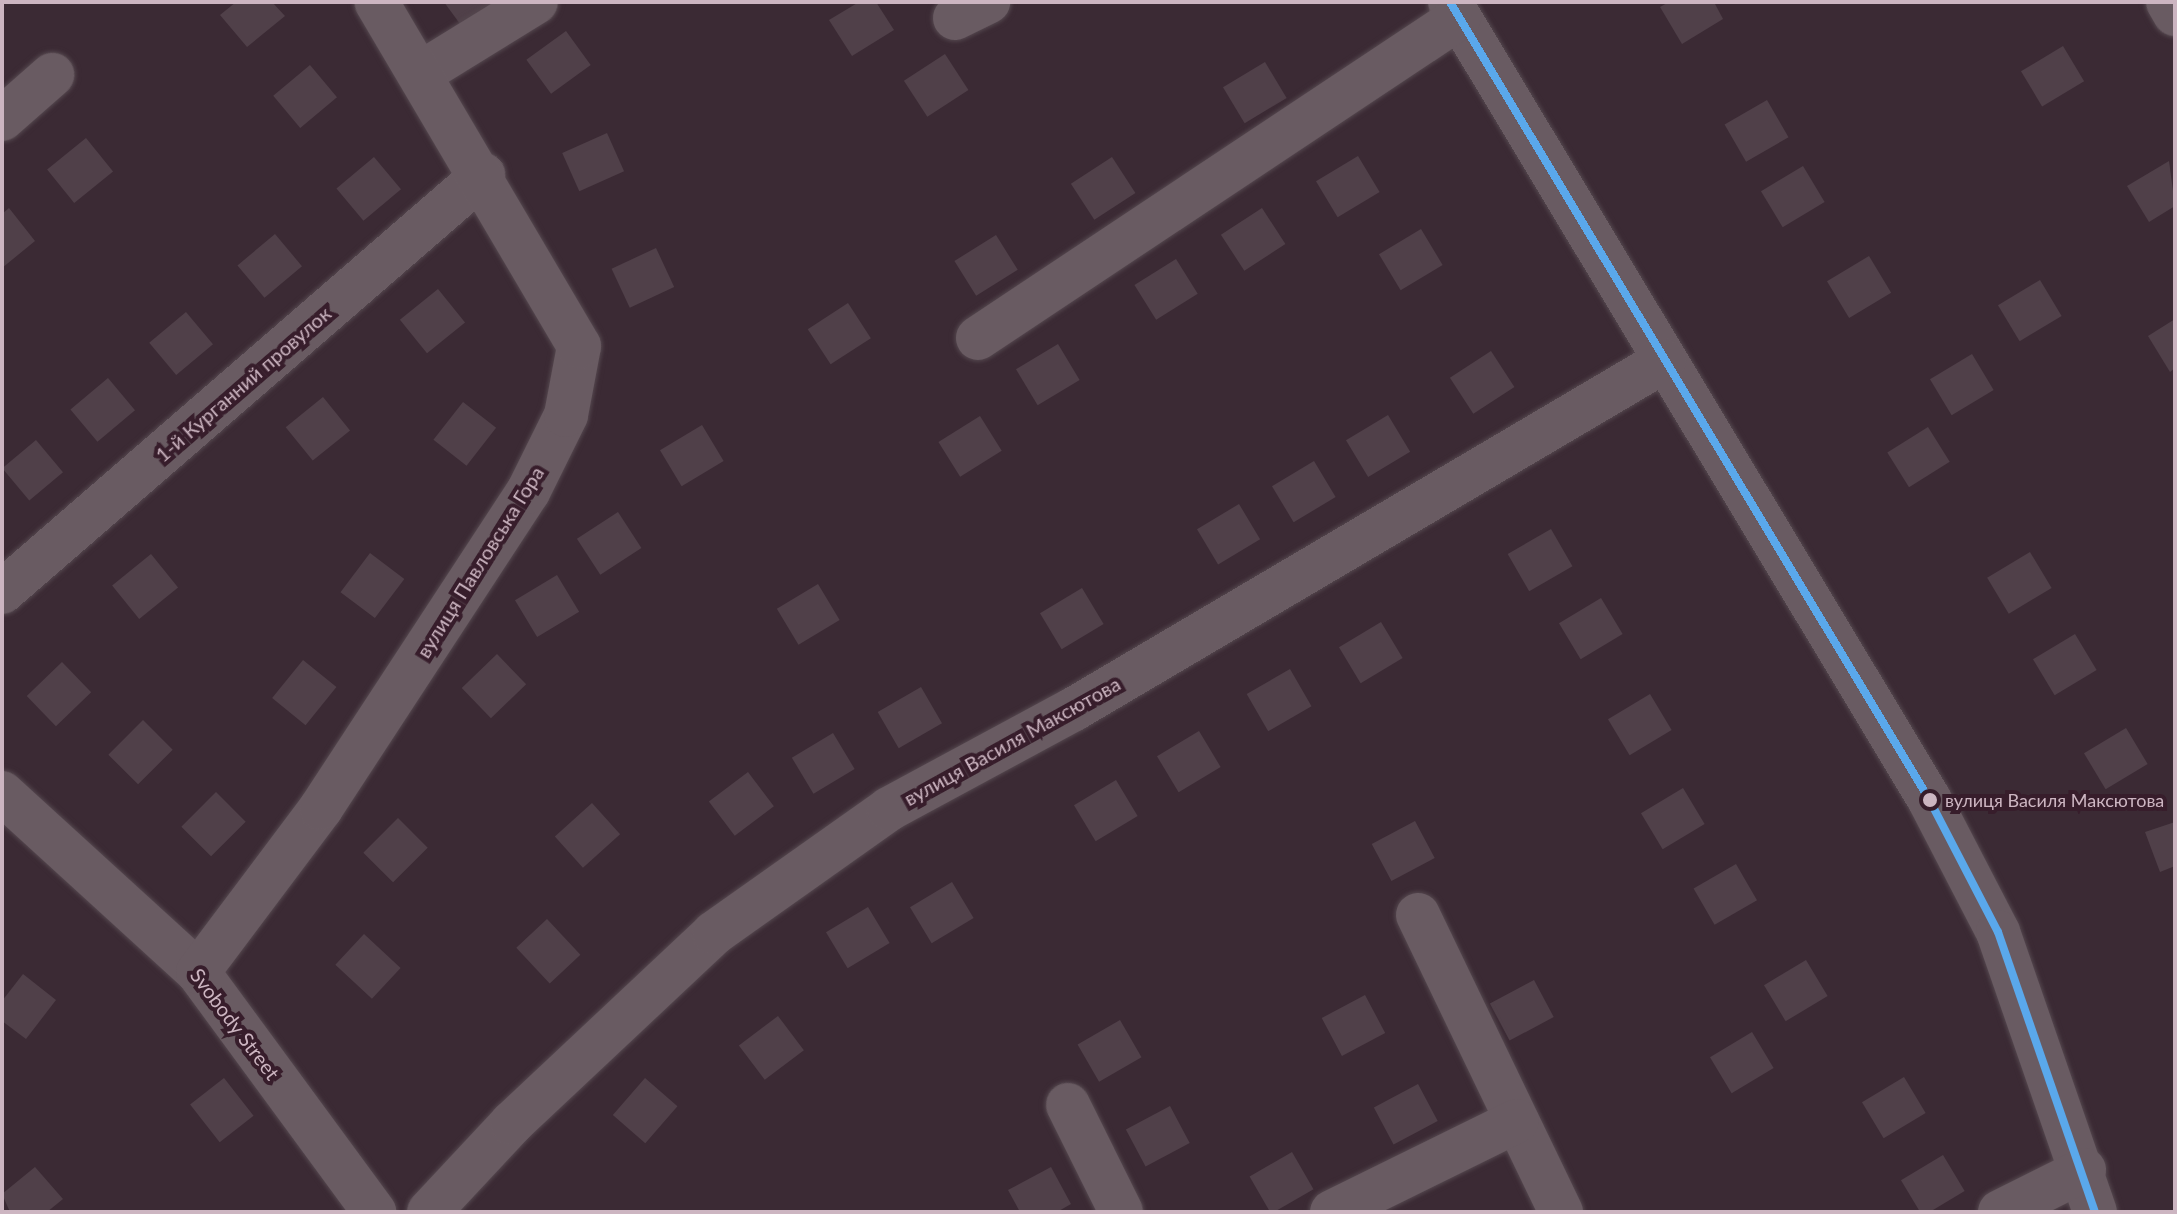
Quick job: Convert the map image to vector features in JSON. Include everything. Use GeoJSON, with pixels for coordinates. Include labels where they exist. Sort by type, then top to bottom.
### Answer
{"type":"FeatureCollection","features":[{"type":"Feature","properties":{"kind":"street","name":"вулиця Павловська Гора"},"geometry":{"type":"LineString","coordinates":[[198,972],[338,781],[528,492],[566,415],[579,346],[483,175],[376,2]]}},
{"type":"Feature","properties":{"kind":"street"},"geometry":{"type":"LineString","coordinates":[[421,73],[536,2]]}},
{"type":"Feature","properties":{"kind":"street"},"geometry":{"type":"LineString","coordinates":[[2168,2],[2175,14]]}},
{"type":"Feature","properties":{"kind":"street"},"geometry":{"type":"LineString","coordinates":[[978,338],[1454,10],[1893,738],[1991,918],[2084,1170],[2095,1212]]}},
{"type":"Feature","properties":{"kind":"street"},"geometry":{"type":"LineString","coordinates":[[2,119],[52,75]]}},
{"type":"Feature","properties":{"kind":"street","name":"1-й Курганний провулок"},"geometry":{"type":"LineString","coordinates":[[2,592],[483,175]]}},
{"type":"Feature","properties":{"kind":"street","name":"вулиця Василя Максютова"},"geometry":{"type":"LineString","coordinates":[[429,1212],[512,1123],[714,933],[889,809],[1074,709],[1664,361]]}},
{"type":"Feature","properties":{"kind":"street","name":"Svobody Street"},"geometry":{"type":"LineString","coordinates":[[2,793],[198,972],[361,1210]]}},
{"type":"Feature","properties":{"kind":"street"},"geometry":{"type":"LineString","coordinates":[[1418,915],[1561,1212]]}},
{"type":"Feature","properties":{"kind":"street"},"geometry":{"type":"LineString","coordinates":[[1068,1105],[1121,1212]]}},
{"type":"Feature","properties":{"kind":"street"},"geometry":{"type":"LineString","coordinates":[[1332,1212],[1517,1121]]}},
{"type":"Feature","properties":{"kind":"street"},"geometry":{"type":"LineString","coordinates":[[2000,1212],[2084,1170]]}},
{"type":"Feature","properties":{"kind":"building"},"geometry":{"type":"Polygon","coordinates":[[[236,2],[272,2],[285,16],[247,47],[220,15],[236,2]]]}},
{"type":"Feature","properties":{"kind":"building"},"geometry":{"type":"Polygon","coordinates":[[[444,2],[499,2],[463,28],[444,2]]]}},
{"type":"Feature","properties":{"kind":"building"},"geometry":{"type":"Polygon","coordinates":[[[859,2],[876,2],[894,30],[852,56],[829,20],[859,2]]]}},
{"type":"Feature","properties":{"kind":"building"},"geometry":{"type":"Polygon","coordinates":[[[1669,2],[1714,2],[1723,19],[1682,44],[1660,7],[1669,2]]]}},
{"type":"Feature","properties":{"kind":"building"},"geometry":{"type":"Polygon","coordinates":[[[566,31],[591,65],[551,94],[526,60],[566,31]]]}},
{"type":"Feature","properties":{"kind":"building"},"geometry":{"type":"Polygon","coordinates":[[[2063,46],[2084,81],[2042,106],[2021,71],[2063,46]]]}},
{"type":"Feature","properties":{"kind":"building"},"geometry":{"type":"Polygon","coordinates":[[[945,54],[968,90],[927,117],[904,81],[945,54]]]}},
{"type":"Feature","properties":{"kind":"building"},"geometry":{"type":"Polygon","coordinates":[[[1265,62],[1287,98],[1245,123],[1223,87],[1265,62]]]}},
{"type":"Feature","properties":{"kind":"building"},"geometry":{"type":"Polygon","coordinates":[[[310,65],[337,97],[300,128],[273,96],[310,65]]]}},
{"type":"Feature","properties":{"kind":"building"},"geometry":{"type":"Polygon","coordinates":[[[1767,100],[1788,137],[1746,162],[1725,124],[1767,100]]]}},
{"type":"Feature","properties":{"kind":"building"},"geometry":{"type":"Polygon","coordinates":[[[607,133],[624,171],[579,191],[562,153],[607,133]]]}},
{"type":"Feature","properties":{"kind":"building"},"geometry":{"type":"Polygon","coordinates":[[[86,138],[113,171],[74,203],[47,169],[86,138]]]}},
{"type":"Feature","properties":{"kind":"building"},"geometry":{"type":"Polygon","coordinates":[[[1358,156],[1380,192],[1338,217],[1316,181],[1358,156]]]}},
{"type":"Feature","properties":{"kind":"building"},"geometry":{"type":"Polygon","coordinates":[[[374,157],[401,189],[363,221],[336,188],[374,157]]]}},
{"type":"Feature","properties":{"kind":"building"},"geometry":{"type":"Polygon","coordinates":[[[1112,157],[1135,193],[1094,220],[1071,184],[1112,157]]]}},
{"type":"Feature","properties":{"kind":"building"},"geometry":{"type":"Polygon","coordinates":[[[2169,161],[2175,206],[2149,222],[2127,186],[2169,161]]]}},
{"type":"Feature","properties":{"kind":"building"},"geometry":{"type":"Polygon","coordinates":[[[1803,166],[1825,202],[1783,227],[1761,191],[1803,166]]]}},
{"type":"Feature","properties":{"kind":"building"},"geometry":{"type":"Polygon","coordinates":[[[9,208],[35,241],[2,268],[2,214],[9,208]]]}},
{"type":"Feature","properties":{"kind":"building"},"geometry":{"type":"Polygon","coordinates":[[[1262,208],[1285,244],[1244,271],[1221,235],[1262,208]]]}},
{"type":"Feature","properties":{"kind":"building"},"geometry":{"type":"Polygon","coordinates":[[[1421,229],[1443,265],[1401,290],[1379,254],[1421,229]]]}},
{"type":"Feature","properties":{"kind":"building"},"geometry":{"type":"Polygon","coordinates":[[[275,234],[302,266],[264,298],[237,265],[275,234]]]}},
{"type":"Feature","properties":{"kind":"building"},"geometry":{"type":"Polygon","coordinates":[[[996,235],[1018,270],[976,296],[954,261],[996,235]]]}},
{"type":"Feature","properties":{"kind":"building"},"geometry":{"type":"Polygon","coordinates":[[[656,248],[674,287],[630,308],[612,269],[656,248]]]}},
{"type":"Feature","properties":{"kind":"building"},"geometry":{"type":"Polygon","coordinates":[[[1869,256],[1891,293],[1849,318],[1827,281],[1869,256]]]}},
{"type":"Feature","properties":{"kind":"building"},"geometry":{"type":"Polygon","coordinates":[[[1176,259],[1198,294],[1156,320],[1134,285],[1176,259]]]}},
{"type":"Feature","properties":{"kind":"building"},"geometry":{"type":"Polygon","coordinates":[[[2040,280],[2062,316],[2020,341],[1998,305],[2040,280]]]}},
{"type":"Feature","properties":{"kind":"building"},"geometry":{"type":"Polygon","coordinates":[[[438,289],[465,322],[427,353],[400,320],[438,289]]]}},
{"type":"Feature","properties":{"kind":"building"},"geometry":{"type":"Polygon","coordinates":[[[848,303],[871,338],[831,364],[808,329],[848,303]]]}},
{"type":"Feature","properties":{"kind":"building"},"geometry":{"type":"Polygon","coordinates":[[[186,312],[213,344],[176,375],[149,343],[186,312]]]}},
{"type":"Feature","properties":{"kind":"building"},"geometry":{"type":"Polygon","coordinates":[[[2175,319],[2175,368],[2170,372],[2148,336],[2175,319]]]}},
{"type":"Feature","properties":{"kind":"building"},"geometry":{"type":"Polygon","coordinates":[[[1058,344],[1080,380],[1038,405],[1016,369],[1058,344]]]}},
{"type":"Feature","properties":{"kind":"building"},"geometry":{"type":"Polygon","coordinates":[[[1491,351],[1514,387],[1473,414],[1450,378],[1491,351]]]}},
{"type":"Feature","properties":{"kind":"building"},"geometry":{"type":"Polygon","coordinates":[[[1972,354],[1994,390],[1952,415],[1930,379],[1972,354]]]}},
{"type":"Feature","properties":{"kind":"building"},"geometry":{"type":"Polygon","coordinates":[[[108,378],[135,410],[97,442],[70,409],[108,378]]]}},
{"type":"Feature","properties":{"kind":"building"},"geometry":{"type":"Polygon","coordinates":[[[323,397],[350,430],[313,461],[286,427],[323,397]]]}},
{"type":"Feature","properties":{"kind":"building"},"geometry":{"type":"Polygon","coordinates":[[[463,402],[496,428],[467,466],[433,440],[463,402]]]}},
{"type":"Feature","properties":{"kind":"building"},"geometry":{"type":"Polygon","coordinates":[[[1388,415],[1410,452],[1368,477],[1346,440],[1388,415]]]}},
{"type":"Feature","properties":{"kind":"building"},"geometry":{"type":"Polygon","coordinates":[[[980,416],[1002,451],[960,477],[938,442],[980,416]]]}},
{"type":"Feature","properties":{"kind":"building"},"geometry":{"type":"Polygon","coordinates":[[[702,425],[724,461],[682,486],[660,450],[702,425]]]}},
{"type":"Feature","properties":{"kind":"building"},"geometry":{"type":"Polygon","coordinates":[[[1928,427],[1950,462],[1909,487],[1887,452],[1928,427]]]}},
{"type":"Feature","properties":{"kind":"building"},"geometry":{"type":"Polygon","coordinates":[[[36,440],[63,472],[29,500],[2,468],[36,440]]]}},
{"type":"Feature","properties":{"kind":"building"},"geometry":{"type":"Polygon","coordinates":[[[1314,461],[1336,497],[1294,522],[1272,486],[1314,461]]]}},
{"type":"Feature","properties":{"kind":"building"},"geometry":{"type":"Polygon","coordinates":[[[1239,504],[1260,539],[1218,564],[1197,529],[1239,504]]]}},
{"type":"Feature","properties":{"kind":"building"},"geometry":{"type":"Polygon","coordinates":[[[618,512],[641,548],[600,575],[577,539],[618,512]]]}},
{"type":"Feature","properties":{"kind":"building"},"geometry":{"type":"Polygon","coordinates":[[[1551,529],[1572,566],[1529,591],[1508,554],[1551,529]]]}},
{"type":"Feature","properties":{"kind":"building"},"geometry":{"type":"Polygon","coordinates":[[[2030,552],[2052,588],[2009,614],[1987,578],[2030,552]]]}},
{"type":"Feature","properties":{"kind":"building"},"geometry":{"type":"Polygon","coordinates":[[[370,553],[404,579],[375,618],[341,592],[370,553]]]}},
{"type":"Feature","properties":{"kind":"building"},"geometry":{"type":"Polygon","coordinates":[[[151,554],[178,587],[139,619],[112,585],[151,554]]]}},
{"type":"Feature","properties":{"kind":"building"},"geometry":{"type":"Polygon","coordinates":[[[557,575],[579,612],[537,637],[515,600],[557,575]]]}},
{"type":"Feature","properties":{"kind":"building"},"geometry":{"type":"Polygon","coordinates":[[[818,584],[840,620],[798,645],[777,609],[818,584]]]}},
{"type":"Feature","properties":{"kind":"building"},"geometry":{"type":"Polygon","coordinates":[[[1082,588],[1104,624],[1062,649],[1040,613],[1082,588]]]}},
{"type":"Feature","properties":{"kind":"building"},"geometry":{"type":"Polygon","coordinates":[[[1601,598],[1623,634],[1581,659],[1559,623],[1601,598]]]}},
{"type":"Feature","properties":{"kind":"building"},"geometry":{"type":"Polygon","coordinates":[[[1381,622],[1403,658],[1361,683],[1339,647],[1381,622]]]}},
{"type":"Feature","properties":{"kind":"building"},"geometry":{"type":"Polygon","coordinates":[[[2075,634],[2097,670],[2055,695],[2033,659],[2075,634]]]}},
{"type":"Feature","properties":{"kind":"building"},"geometry":{"type":"Polygon","coordinates":[[[497,654],[526,684],[491,718],[462,688],[497,654]]]}},
{"type":"Feature","properties":{"kind":"building"},"geometry":{"type":"Polygon","coordinates":[[[303,660],[336,687],[306,725],[272,698],[303,660]]]}},
{"type":"Feature","properties":{"kind":"building"},"geometry":{"type":"Polygon","coordinates":[[[62,662],[91,692],[56,726],[27,696],[62,662]]]}},
{"type":"Feature","properties":{"kind":"building"},"geometry":{"type":"Polygon","coordinates":[[[1290,669],[1312,706],[1268,731],[1247,694],[1290,669]]]}},
{"type":"Feature","properties":{"kind":"building"},"geometry":{"type":"Polygon","coordinates":[[[921,687],[942,723],[899,748],[878,712],[921,687]]]}},
{"type":"Feature","properties":{"kind":"building"},"geometry":{"type":"Polygon","coordinates":[[[1650,694],[1672,730],[1630,755],[1608,719],[1650,694]]]}},
{"type":"Feature","properties":{"kind":"building"},"geometry":{"type":"Polygon","coordinates":[[[143,720],[173,750],[138,784],[108,755],[143,720]]]}},
{"type":"Feature","properties":{"kind":"building"},"geometry":{"type":"Polygon","coordinates":[[[2126,728],[2148,764],[2106,789],[2084,753],[2126,728]]]}},
{"type":"Feature","properties":{"kind":"building"},"geometry":{"type":"Polygon","coordinates":[[[1199,731],[1221,767],[1179,792],[1157,756],[1199,731]]]}},
{"type":"Feature","properties":{"kind":"building"},"geometry":{"type":"Polygon","coordinates":[[[833,733],[855,769],[813,794],[792,758],[833,733]]]}},
{"type":"Feature","properties":{"kind":"building"},"geometry":{"type":"Polygon","coordinates":[[[748,772],[774,806],[735,836],[709,801],[748,772]]]}},
{"type":"Feature","properties":{"kind":"building"},"geometry":{"type":"Polygon","coordinates":[[[1116,780],[1138,816],[1096,841],[1074,805],[1116,780]]]}},
{"type":"Feature","properties":{"kind":"building"},"geometry":{"type":"Polygon","coordinates":[[[1683,788],[1705,824],[1663,849],[1641,813],[1683,788]]]}},
{"type":"Feature","properties":{"kind":"building"},"geometry":{"type":"Polygon","coordinates":[[[216,792],[246,822],[211,856],[181,827],[216,792]]]}},
{"type":"Feature","properties":{"kind":"building"},"geometry":{"type":"Polygon","coordinates":[[[592,803],[620,834],[583,868],[555,836],[592,803]]]}},
{"type":"Feature","properties":{"kind":"building"},"geometry":{"type":"Polygon","coordinates":[[[398,818],[428,848],[393,882],[363,853],[398,818]]]}},
{"type":"Feature","properties":{"kind":"building"},"geometry":{"type":"Polygon","coordinates":[[[1415,821],[1435,858],[1391,881],[1372,844],[1415,821]]]}},
{"type":"Feature","properties":{"kind":"building"},"geometry":{"type":"Polygon","coordinates":[[[2175,822],[2175,866],[2160,872],[2145,832],[2175,822]]]}},
{"type":"Feature","properties":{"kind":"building"},"geometry":{"type":"Polygon","coordinates":[[[1736,864],[1757,900],[1715,925],[1694,888],[1736,864]]]}},
{"type":"Feature","properties":{"kind":"building"},"geometry":{"type":"Polygon","coordinates":[[[952,882],[974,918],[932,943],[910,907],[952,882]]]}},
{"type":"Feature","properties":{"kind":"building"},"geometry":{"type":"Polygon","coordinates":[[[868,907],[890,943],[848,968],[826,932],[868,907]]]}},
{"type":"Feature","properties":{"kind":"building"},"geometry":{"type":"Polygon","coordinates":[[[547,919],[580,955],[550,983],[516,948],[547,919]]]}},
{"type":"Feature","properties":{"kind":"building"},"geometry":{"type":"Polygon","coordinates":[[[364,934],[401,968],[372,999],[335,965],[364,934]]]}},
{"type":"Feature","properties":{"kind":"building"},"geometry":{"type":"Polygon","coordinates":[[[1806,960],[1828,996],[1786,1021],[1764,985],[1806,960]]]}},
{"type":"Feature","properties":{"kind":"building"},"geometry":{"type":"Polygon","coordinates":[[[23,974],[56,1000],[26,1039],[2,1021],[2,1001],[23,974]]]}},
{"type":"Feature","properties":{"kind":"building"},"geometry":{"type":"Polygon","coordinates":[[[1534,980],[1554,1017],[1510,1041],[1490,1003],[1534,980]]]}},
{"type":"Feature","properties":{"kind":"building"},"geometry":{"type":"Polygon","coordinates":[[[1365,995],[1385,1033],[1342,1056],[1322,1018],[1365,995]]]}},
{"type":"Feature","properties":{"kind":"building"},"geometry":{"type":"Polygon","coordinates":[[[778,1016],[804,1050],[765,1080],[739,1045],[778,1016]]]}},
{"type":"Feature","properties":{"kind":"building"},"geometry":{"type":"Polygon","coordinates":[[[1120,1020],[1142,1057],[1099,1082],[1078,1044],[1120,1020]]]}},
{"type":"Feature","properties":{"kind":"building"},"geometry":{"type":"Polygon","coordinates":[[[1752,1032],[1774,1068],[1732,1093],[1710,1057],[1752,1032]]]}},
{"type":"Feature","properties":{"kind":"building"},"geometry":{"type":"Polygon","coordinates":[[[1904,1077],[1926,1113],[1884,1138],[1862,1102],[1904,1077]]]}},
{"type":"Feature","properties":{"kind":"building"},"geometry":{"type":"Polygon","coordinates":[[[224,1078],[254,1116],[220,1142],[190,1104],[224,1078]]]}},
{"type":"Feature","properties":{"kind":"building"},"geometry":{"type":"Polygon","coordinates":[[[645,1078],[677,1106],[645,1143],[613,1115],[645,1078]]]}},
{"type":"Feature","properties":{"kind":"building"},"geometry":{"type":"Polygon","coordinates":[[[1418,1084],[1438,1121],[1394,1145],[1374,1107],[1418,1084]]]}},
{"type":"Feature","properties":{"kind":"building"},"geometry":{"type":"Polygon","coordinates":[[[1170,1106],[1190,1143],[1146,1167],[1126,1129],[1170,1106]]]}},
{"type":"Feature","properties":{"kind":"building"},"geometry":{"type":"Polygon","coordinates":[[[1292,1152],[1314,1189],[1270,1212],[1250,1176],[1292,1152]]]}},
{"type":"Feature","properties":{"kind":"building"},"geometry":{"type":"Polygon","coordinates":[[[1943,1155],[1965,1191],[1930,1212],[1920,1212],[1901,1180],[1943,1155]]]}},
{"type":"Feature","properties":{"kind":"building"},"geometry":{"type":"Polygon","coordinates":[[[35,1167],[63,1199],[47,1212],[10,1212],[2,1194],[35,1167]]]}},
{"type":"Feature","properties":{"kind":"building"},"geometry":{"type":"Polygon","coordinates":[[[1051,1167],[1071,1204],[1057,1212],[1020,1212],[1008,1190],[1051,1167]]]}},
{"type":"Feature","properties":{"kind":"transit line"},"geometry":{"type":"LineString","coordinates":[[1450,2],[1929,799],[1998,932],[2095,1212]]}},
{"type":"Feature","properties":{"kind":"place","name":"вулиця Василя Максютова"},"geometry":{"type":"Point","coordinates":[1930,800]}}]}
